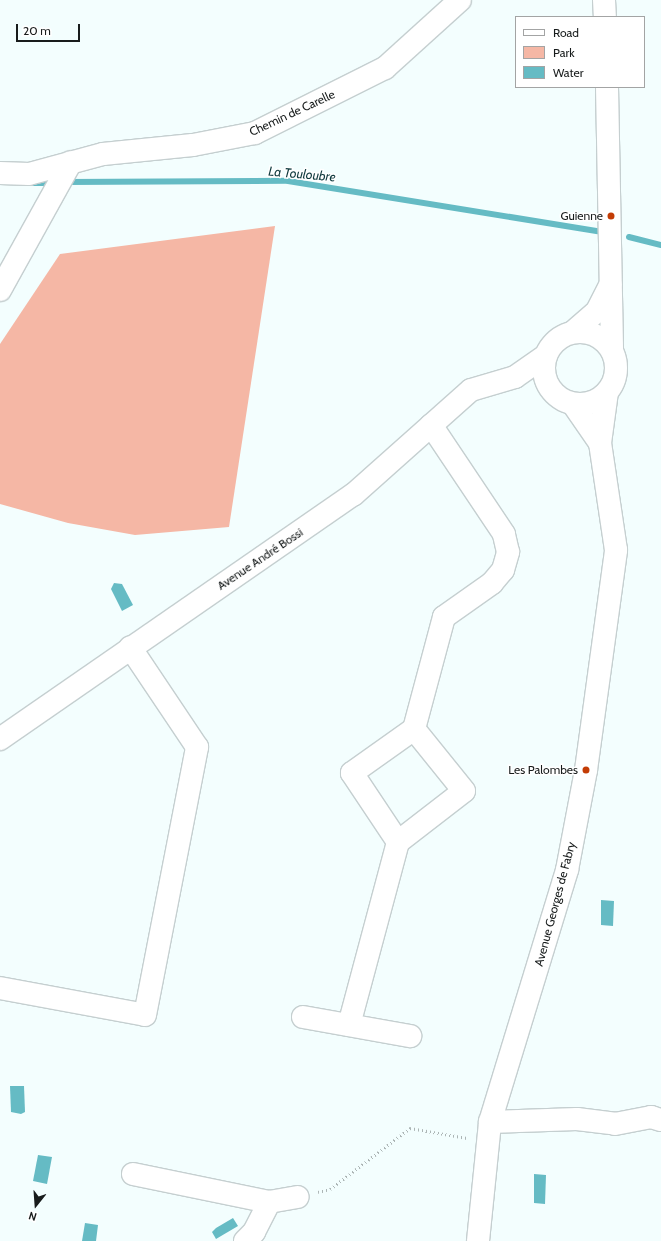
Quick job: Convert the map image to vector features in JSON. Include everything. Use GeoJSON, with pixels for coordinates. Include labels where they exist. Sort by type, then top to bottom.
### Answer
{"type":"FeatureCollection","features":[{"type":"Feature","properties":{"kind":"street","name":"Chemin de Carelle"},"geometry":{"type":"LineString","coordinates":[[0,172],[29,174],[103,154],[193,145],[255,133],[385,68],[460,0]]}},
{"type":"Feature","properties":{"kind":"street"},"geometry":{"type":"LineString","coordinates":[[604,0],[605,16]]}},
{"type":"Feature","properties":{"kind":"street"},"geometry":{"type":"LineString","coordinates":[[607,88],[612,281],[612,350],[616,372],[607,392],[592,402],[573,404],[559,398],[549,386],[543,371],[546,354],[562,336],[573,332],[597,311],[612,281]]}},
{"type":"Feature","properties":{"kind":"street"},"geometry":{"type":"LineString","coordinates":[[0,290],[71,162]]}},
{"type":"Feature","properties":{"kind":"street"},"geometry":{"type":"LineString","coordinates":[[573,332],[588,333],[602,339],[612,350]]}},
{"type":"Feature","properties":{"kind":"street","name":"Avenue André Bossi"},"geometry":{"type":"LineString","coordinates":[[0,739],[130,647],[353,495],[471,390],[515,378],[546,354]]}},
{"type":"Feature","properties":{"kind":"street","name":"Avenue André Bossi"},"geometry":{"type":"LineString","coordinates":[[515,378],[549,386]]}},
{"type":"Feature","properties":{"kind":"street","name":"Avenue Georges de Fabry"},"geometry":{"type":"LineString","coordinates":[[478,1241],[489,1132],[567,870],[586,770],[616,550],[600,443],[607,392]]}},
{"type":"Feature","properties":{"kind":"street","name":"Avenue Georges de Fabry"},"geometry":{"type":"LineString","coordinates":[[573,404],[600,443]]}},
{"type":"Feature","properties":{"kind":"street"},"geometry":{"type":"LineString","coordinates":[[398,842],[352,773],[414,729],[444,617],[492,583],[503,570],[508,552],[504,534],[431,425]]}},
{"type":"Feature","properties":{"kind":"street"},"geometry":{"type":"LineString","coordinates":[[0,988],[145,1015],[197,747],[130,647]]}},
{"type":"Feature","properties":{"kind":"street"},"geometry":{"type":"LineString","coordinates":[[349,1025],[398,842],[464,791],[414,729]]}},
{"type":"Feature","properties":{"kind":"street"},"geometry":{"type":"LineString","coordinates":[[303,1017],[410,1036]]}},
{"type":"Feature","properties":{"kind":"street"},"geometry":{"type":"LineString","coordinates":[[489,1132],[577,1119],[615,1124],[651,1116],[661,1120]]}},
{"type":"Feature","properties":{"kind":"street"},"geometry":{"type":"LineString","coordinates":[[133,1174],[269,1202],[298,1197]]}},
{"type":"Feature","properties":{"kind":"street"},"geometry":{"type":"LineString","coordinates":[[245,1241],[269,1202]]}},
{"type":"Feature","properties":{"kind":"path"},"geometry":{"type":"LineString","coordinates":[[298,1197],[330,1189],[410,1128],[489,1132]]}},
{"type":"Feature","properties":{"kind":"green space"},"geometry":{"type":"Polygon","coordinates":[[[275,226],[229,527],[135,535],[68,523],[0,504],[0,344],[60,254],[275,226]]]}},
{"type":"Feature","properties":{"kind":"water"},"geometry":{"type":"Polygon","coordinates":[[[114,583],[122,584],[133,605],[122,611],[111,589],[114,583]]]}},
{"type":"Feature","properties":{"kind":"water"},"geometry":{"type":"Polygon","coordinates":[[[601,900],[614,901],[613,926],[601,925],[601,900]]]}},
{"type":"Feature","properties":{"kind":"water"},"geometry":{"type":"Polygon","coordinates":[[[10,1086],[24,1086],[25,1112],[21,1114],[11,1112],[10,1086]]]}},
{"type":"Feature","properties":{"kind":"water"},"geometry":{"type":"Polygon","coordinates":[[[38,1155],[52,1157],[47,1184],[33,1181],[38,1155]]]}},
{"type":"Feature","properties":{"kind":"water"},"geometry":{"type":"Polygon","coordinates":[[[534,1174],[546,1175],[545,1204],[534,1203],[534,1174]]]}},
{"type":"Feature","properties":{"kind":"water"},"geometry":{"type":"Polygon","coordinates":[[[233,1218],[238,1226],[216,1239],[212,1232],[233,1218]]]}},
{"type":"Feature","properties":{"kind":"water"},"geometry":{"type":"Polygon","coordinates":[[[85,1223],[98,1225],[96,1241],[82,1241],[85,1223]]]}},
{"type":"Feature","properties":{"kind":"waterway","name":"La Touloubre"},"geometry":{"type":"LineString","coordinates":[[66,182],[288,181],[598,231]]}},
{"type":"Feature","properties":{"kind":"waterway","name":"La Touloubre"},"geometry":{"type":"LineString","coordinates":[[32,183],[54,183]]}},
{"type":"Feature","properties":{"kind":"waterway","name":"La Touloubre"},"geometry":{"type":"LineString","coordinates":[[629,237],[661,245]]}},
{"type":"Feature","properties":{"kind":"place","name":"Guienne"},"geometry":{"type":"Point","coordinates":[611,216]}},
{"type":"Feature","properties":{"kind":"place","name":"Les Palombes"},"geometry":{"type":"Point","coordinates":[586,770]}}]}
